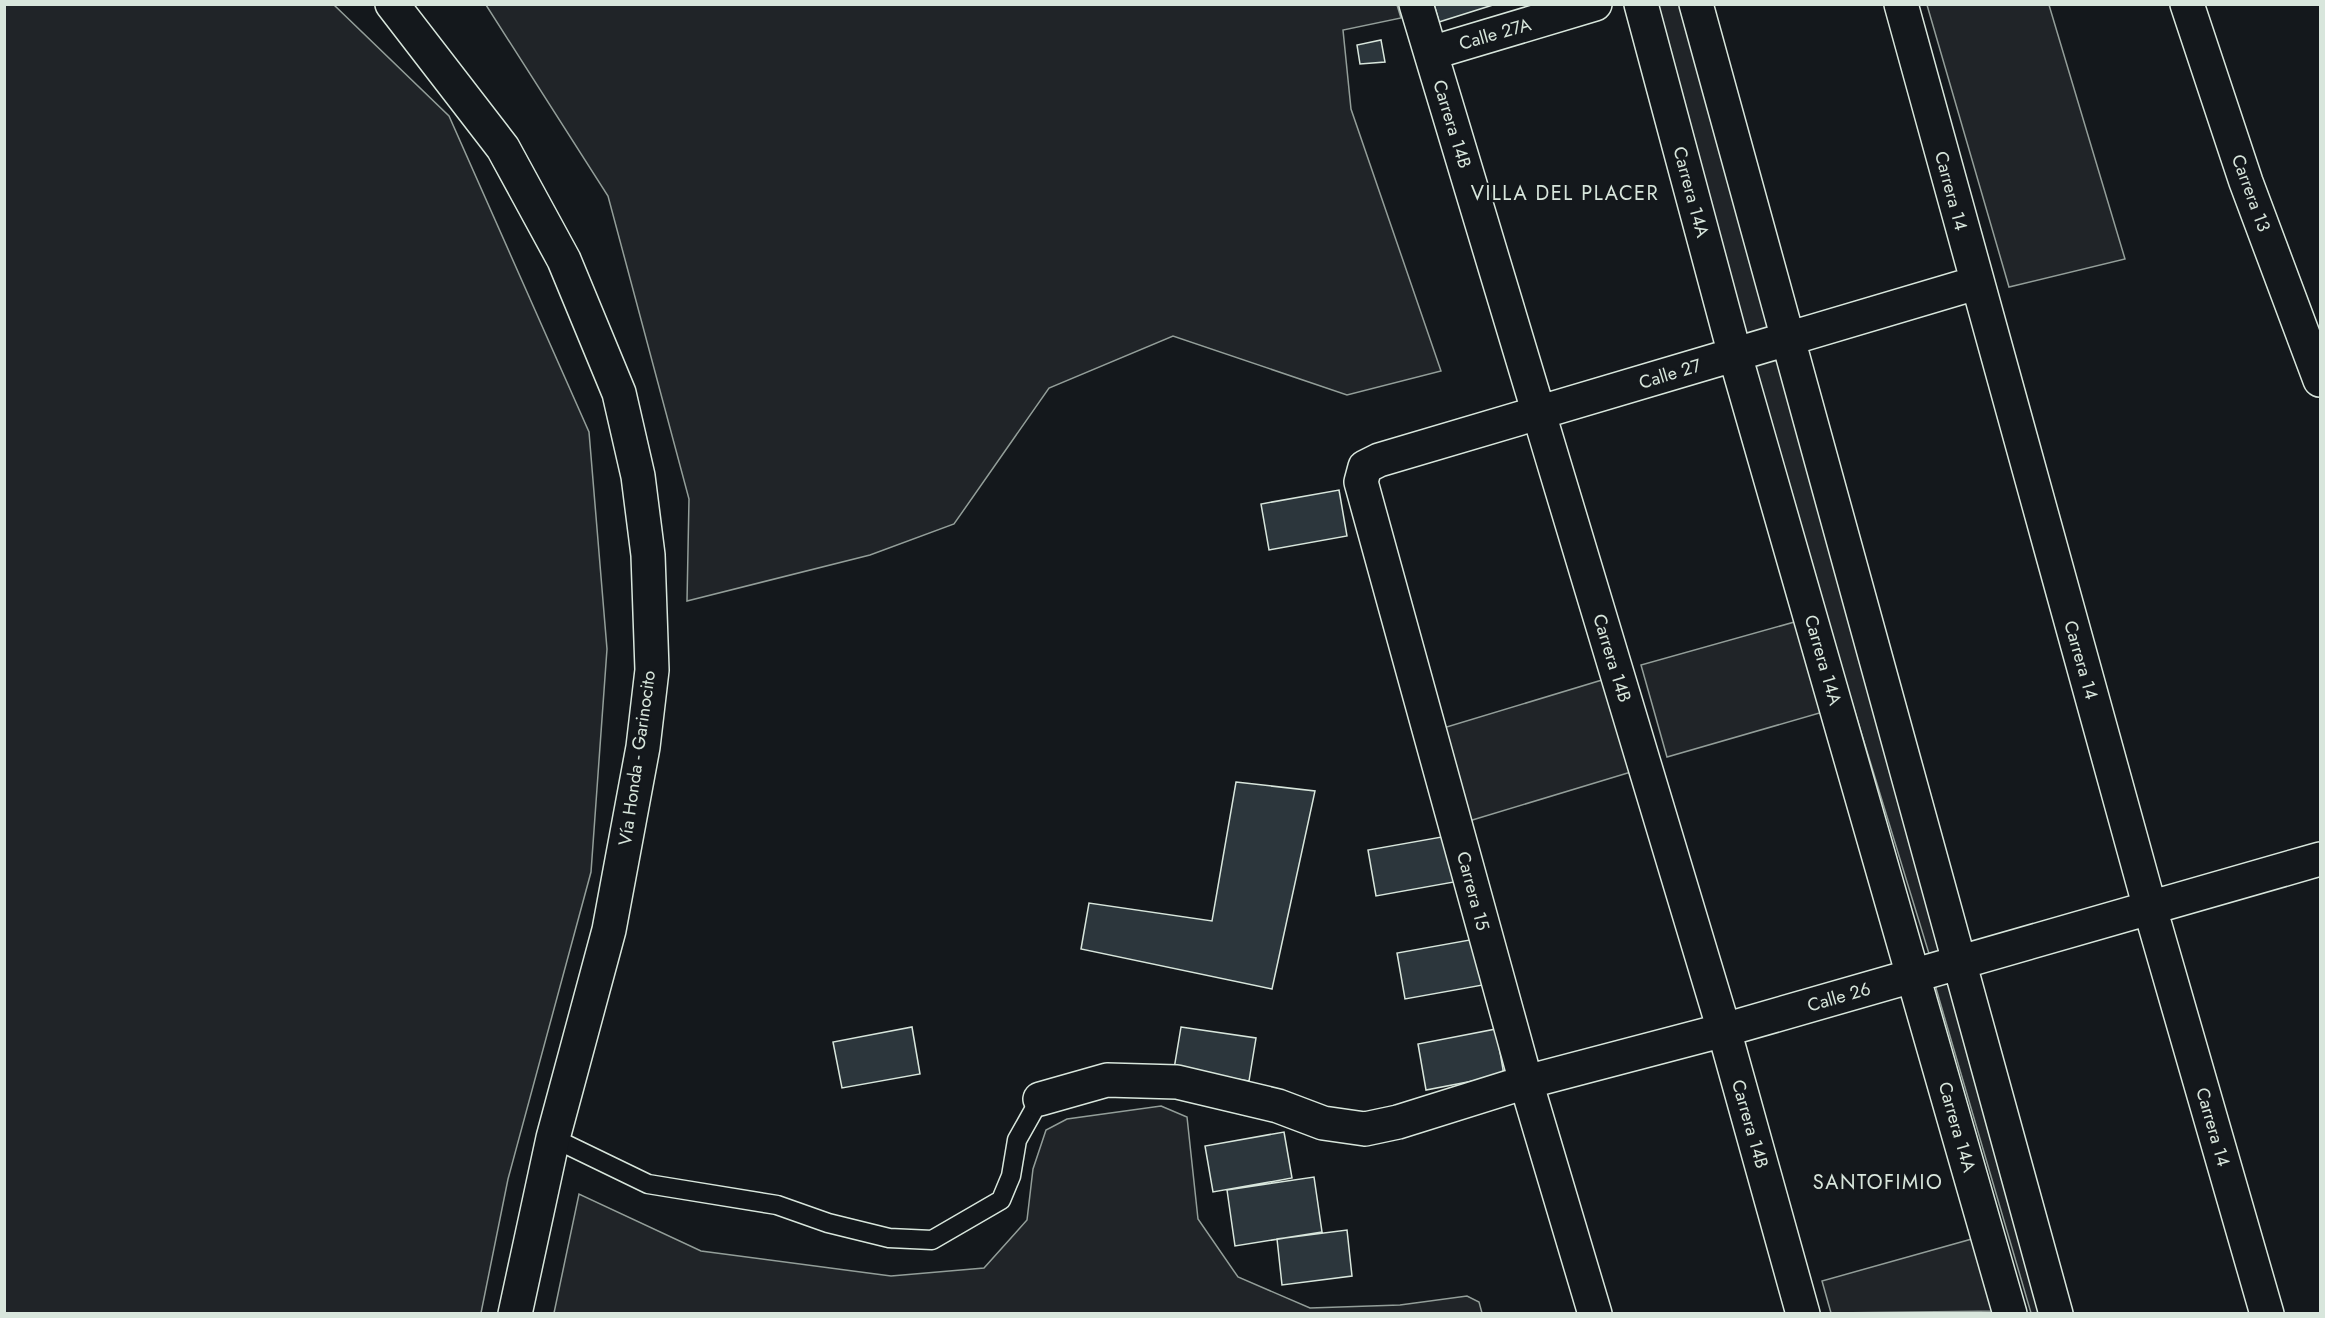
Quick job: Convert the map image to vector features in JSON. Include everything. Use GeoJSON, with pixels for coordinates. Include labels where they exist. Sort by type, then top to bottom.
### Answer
{"type":"FeatureCollection","features":[{"type":"Feature","properties":{"kind":"main road","name":"Vía Honda - Garinocito"},"geometry":{"type":"LineString","coordinates":[[392,4],[503,148],[564,260],[619,393],[638,476],[648,555],[652,670],[643,747],[609,930],[554,1138],[515,1314]]}},
{"type":"Feature","properties":{"kind":"main road","name":"Carrera 14B"},"geometry":{"type":"LineString","coordinates":[[1416,4],[1724,1030],[1803,1314]]}},
{"type":"Feature","properties":{"kind":"main road","name":"Calle 27A"},"geometry":{"type":"LineString","coordinates":[[1431,53],[1595,4]]}},
{"type":"Feature","properties":{"kind":"main road","name":"Carrera 14A"},"geometry":{"type":"LineString","coordinates":[[1641,4],[1735,355],[2010,1314]]}},
{"type":"Feature","properties":{"kind":"main road"},"geometry":{"type":"LineString","coordinates":[[1696,4],[1791,339],[1957,964],[2056,1314]]}},
{"type":"Feature","properties":{"kind":"main road","name":"Carrera 14"},"geometry":{"type":"LineString","coordinates":[[1900,4],[2150,908],[2267,1314]]}},
{"type":"Feature","properties":{"kind":"main road","name":"Carrera 13"},"geometry":{"type":"LineString","coordinates":[[2187,4],[2246,182],[2320,380]]}},
{"type":"Feature","properties":{"kind":"main road","name":"Calle 27"},"geometry":{"type":"LineString","coordinates":[[1365,467],[1379,460],[1976,284]]}},
{"type":"Feature","properties":{"kind":"main road","name":"Carrera 15"},"geometry":{"type":"LineString","coordinates":[[1365,467],[1361,482],[1526,1082],[1595,1314]]}},
{"type":"Feature","properties":{"kind":"main road","name":"Calle 26"},"geometry":{"type":"LineString","coordinates":[[1040,1099],[1107,1080],[1177,1082],[1278,1106],[1323,1123],[1365,1129],[1398,1122],[1526,1082],[1724,1030],[2320,859]]}},
{"type":"Feature","properties":{"kind":"lane"},"geometry":{"type":"LineString","coordinates":[[554,1138],[648,1184],[777,1205],[828,1223],[889,1238],[932,1240],[1000,1200],[1011,1176],[1017,1140],[1040,1099]]}},
{"type":"Feature","properties":{"kind":"shaded area"},"geometry":{"type":"Polygon","coordinates":[[[4,5],[334,5],[449,116],[589,432],[607,649],[591,872],[508,1179],[481,1313],[5,1313],[4,5]]]}},
{"type":"Feature","properties":{"kind":"shaded area"},"geometry":{"type":"Polygon","coordinates":[[[486,5],[1397,5],[1401,18],[1343,30],[1351,109],[1441,371],[1347,395],[1173,336],[1049,388],[954,524],[870,555],[687,601],[689,499],[608,196],[486,5]]]}},
{"type":"Feature","properties":{"kind":"shaded area"},"geometry":{"type":"Polygon","coordinates":[[[1652,5],[1688,5],[1780,330],[1740,342],[1652,5]]]}},
{"type":"Feature","properties":{"kind":"shaded area"},"geometry":{"type":"Polygon","coordinates":[[[1927,5],[2049,5],[2125,259],[2009,287],[1927,5]]]}},
{"type":"Feature","properties":{"kind":"shaded area"},"geometry":{"type":"Polygon","coordinates":[[[1783,356],[1952,954],[1930,957],[1748,363],[1783,356]]]}},
{"type":"Feature","properties":{"kind":"shaded area"},"geometry":{"type":"Polygon","coordinates":[[[1798,621],[1823,712],[1667,757],[1641,665],[1798,621]]]}},
{"type":"Feature","properties":{"kind":"shaded area"},"geometry":{"type":"Polygon","coordinates":[[[1602,680],[1631,772],[1469,821],[1440,729],[1602,680]]]}},
{"type":"Feature","properties":{"kind":"shaded area"},"geometry":{"type":"Polygon","coordinates":[[[1959,970],[2061,1313],[2031,1313],[1933,978],[1959,970]]]}},
{"type":"Feature","properties":{"kind":"shaded area"},"geometry":{"type":"Polygon","coordinates":[[[1161,1106],[1187,1117],[1198,1219],[1238,1277],[1310,1308],[1400,1305],[1467,1296],[1479,1302],[1482,1313],[554,1313],[579,1194],[701,1251],[891,1276],[984,1268],[1027,1220],[1033,1169],[1046,1130],[1067,1119],[1161,1106]]]}},
{"type":"Feature","properties":{"kind":"shaded area"},"geometry":{"type":"Polygon","coordinates":[[[1979,1237],[1999,1311],[1831,1313],[1822,1281],[1979,1237]]]}},
{"type":"Feature","properties":{"kind":"building"},"geometry":{"type":"Polygon","coordinates":[[[1434,4],[1496,4],[1439,22],[1434,4]]]}},
{"type":"Feature","properties":{"kind":"building"},"geometry":{"type":"Polygon","coordinates":[[[1381,40],[1385,62],[1360,64],[1357,45],[1381,40]]]}},
{"type":"Feature","properties":{"kind":"building"},"geometry":{"type":"Polygon","coordinates":[[[1339,490],[1347,536],[1269,550],[1261,504],[1339,490]]]}},
{"type":"Feature","properties":{"kind":"building"},"geometry":{"type":"Polygon","coordinates":[[[1236,782],[1315,791],[1272,989],[1081,949],[1089,903],[1212,921],[1236,782]]]}},
{"type":"Feature","properties":{"kind":"building"},"geometry":{"type":"Polygon","coordinates":[[[1447,836],[1454,882],[1376,896],[1368,850],[1447,836]]]}},
{"type":"Feature","properties":{"kind":"building"},"geometry":{"type":"Polygon","coordinates":[[[1475,939],[1483,985],[1405,999],[1397,953],[1475,939]]]}},
{"type":"Feature","properties":{"kind":"building"},"geometry":{"type":"Polygon","coordinates":[[[912,1027],[920,1074],[842,1088],[833,1042],[912,1027]]]}},
{"type":"Feature","properties":{"kind":"building"},"geometry":{"type":"Polygon","coordinates":[[[1181,1027],[1256,1038],[1249,1081],[1174,1069],[1181,1027]]]}},
{"type":"Feature","properties":{"kind":"building"},"geometry":{"type":"Polygon","coordinates":[[[1496,1029],[1504,1075],[1426,1090],[1418,1044],[1496,1029]]]}},
{"type":"Feature","properties":{"kind":"building"},"geometry":{"type":"Polygon","coordinates":[[[1284,1132],[1292,1178],[1213,1192],[1205,1146],[1284,1132]]]}},
{"type":"Feature","properties":{"kind":"building"},"geometry":{"type":"Polygon","coordinates":[[[1314,1177],[1322,1232],[1235,1246],[1227,1190],[1314,1177]]]}},
{"type":"Feature","properties":{"kind":"building"},"geometry":{"type":"Polygon","coordinates":[[[1347,1230],[1352,1276],[1282,1285],[1277,1239],[1347,1230]]]}},
{"type":"Feature","properties":{"kind":"district","name":"VILLA DEL PLACER"},"geometry":{"type":"Point","coordinates":[1565,193]}},
{"type":"Feature","properties":{"kind":"district","name":"SANTOFIMIO"},"geometry":{"type":"Point","coordinates":[1878,1182]}}]}
